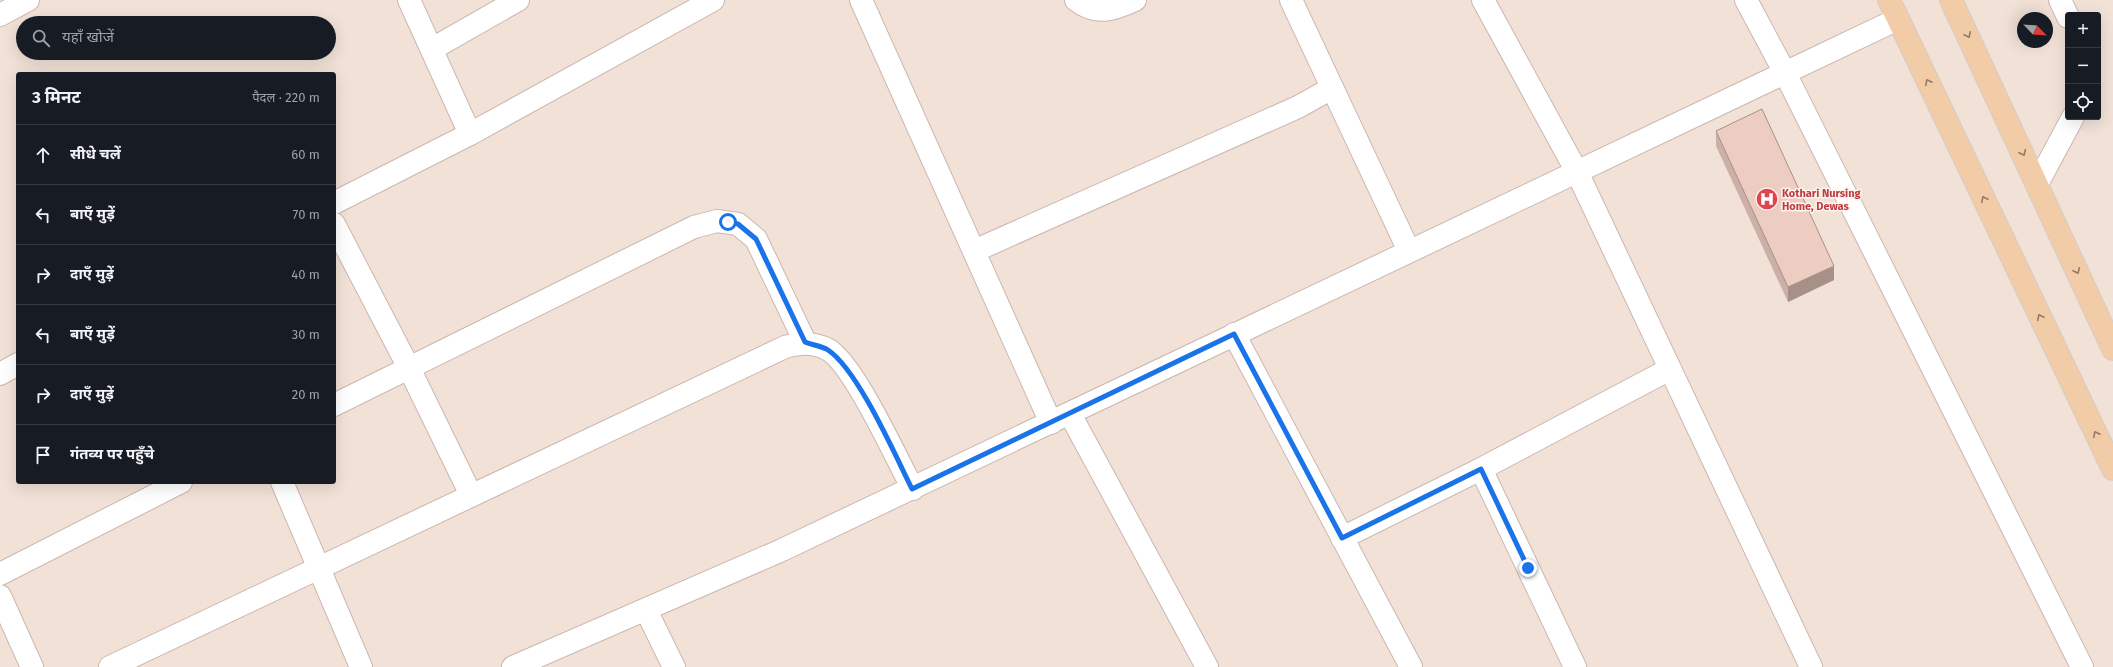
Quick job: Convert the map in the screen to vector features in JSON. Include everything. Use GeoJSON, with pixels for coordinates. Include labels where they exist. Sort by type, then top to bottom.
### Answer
{"type":"FeatureCollection","features":[{"type":"Feature","properties":{"kind":"main road"},"geometry":{"type":"LineString","coordinates":[[1951,0],[2111,339]]}},
{"type":"Feature","properties":{"kind":"main road"},"geometry":{"type":"LineString","coordinates":[[1894,10],[2113,469]]}},
{"type":"Feature","properties":{"kind":"street"},"geometry":{"type":"LineString","coordinates":[[409,0],[470,134]]}},
{"type":"Feature","properties":{"kind":"street"},"geometry":{"type":"LineString","coordinates":[[432,49],[518,0]]}},
{"type":"Feature","properties":{"kind":"street"},"geometry":{"type":"LineString","coordinates":[[336,202],[470,134],[713,0]]}},
{"type":"Feature","properties":{"kind":"street"},"geometry":{"type":"LineString","coordinates":[[861,0],[974,252],[1061,419],[1206,667]]}},
{"type":"Feature","properties":{"kind":"street"},"geometry":{"type":"LineString","coordinates":[[1076,0],[1087,9],[1113,10],[1135,0]]}},
{"type":"Feature","properties":{"kind":"street"},"geometry":{"type":"LineString","coordinates":[[1291,0],[1409,251]]}},
{"type":"Feature","properties":{"kind":"street"},"geometry":{"type":"LineString","coordinates":[[1483,0],[1577,172],[1811,667]]}},
{"type":"Feature","properties":{"kind":"street"},"geometry":{"type":"LineString","coordinates":[[1746,0],[1786,73],[2082,667]]}},
{"type":"Feature","properties":{"kind":"street"},"geometry":{"type":"LineString","coordinates":[[2060,0],[2066,12]]}},
{"type":"Feature","properties":{"kind":"street"},"geometry":{"type":"LineString","coordinates":[[513,667],[782,550],[1061,419],[1234,334],[1786,73],[1894,10]]}},
{"type":"Feature","properties":{"kind":"street"},"geometry":{"type":"LineString","coordinates":[[974,252],[1298,107],[1332,88]]}},
{"type":"Feature","properties":{"kind":"street"},"geometry":{"type":"LineString","coordinates":[[2037,184],[2071,120]]}},
{"type":"Feature","properties":{"kind":"street"},"geometry":{"type":"LineString","coordinates":[[336,404],[694,227],[717,221],[738,224],[756,239],[805,342]]}},
{"type":"Feature","properties":{"kind":"street"},"geometry":{"type":"LineString","coordinates":[[336,228],[409,368],[471,495]]}},
{"type":"Feature","properties":{"kind":"street"},"geometry":{"type":"LineString","coordinates":[[1234,334],[1411,667]]}},
{"type":"Feature","properties":{"kind":"street"},"geometry":{"type":"LineString","coordinates":[[110,667],[320,569],[471,495],[785,347],[805,342],[828,349],[845,366],[864,397],[912,489]]}},
{"type":"Feature","properties":{"kind":"street"},"geometry":{"type":"LineString","coordinates":[[0,374],[16,365]]}},
{"type":"Feature","properties":{"kind":"street"},"geometry":{"type":"LineString","coordinates":[[1342,538],[1481,469],[1670,369]]}},
{"type":"Feature","properties":{"kind":"street"},"geometry":{"type":"LineString","coordinates":[[1481,469],[1575,667]]}},
{"type":"Feature","properties":{"kind":"street"},"geometry":{"type":"LineString","coordinates":[[0,574],[177,484]]}},
{"type":"Feature","properties":{"kind":"street"},"geometry":{"type":"LineString","coordinates":[[283,484],[320,569],[360,667]]}},
{"type":"Feature","properties":{"kind":"street"},"geometry":{"type":"LineString","coordinates":[[0,596],[32,667]]}},
{"type":"Feature","properties":{"kind":"street"},"geometry":{"type":"LineString","coordinates":[[646,610],[674,667]]}},
{"type":"Feature","properties":{"kind":"shaded area"},"geometry":{"type":"Polygon","coordinates":[[[0,0],[2113,0],[2113,667],[0,667],[0,0]]]}},
{"type":"Feature","properties":{"kind":"building"},"geometry":{"type":"Polygon","coordinates":[[[1762,109],[1834,266],[1788,287],[1716,131],[1762,109]]]}},
{"type":"Feature","properties":{"kind":"place","name":"Kothari Nursing Home, Dewas"},"geometry":{"type":"Point","coordinates":[1767,199]}},
{"type":"Feature","properties":{"kind":"route"},"geometry":{"type":"LineString","coordinates":[[728,222],[738,224],[756,239],[805,342],[828,349],[845,366],[864,397],[912,489],[1234,334],[1342,538],[1481,469],[1528,568]]}}]}
